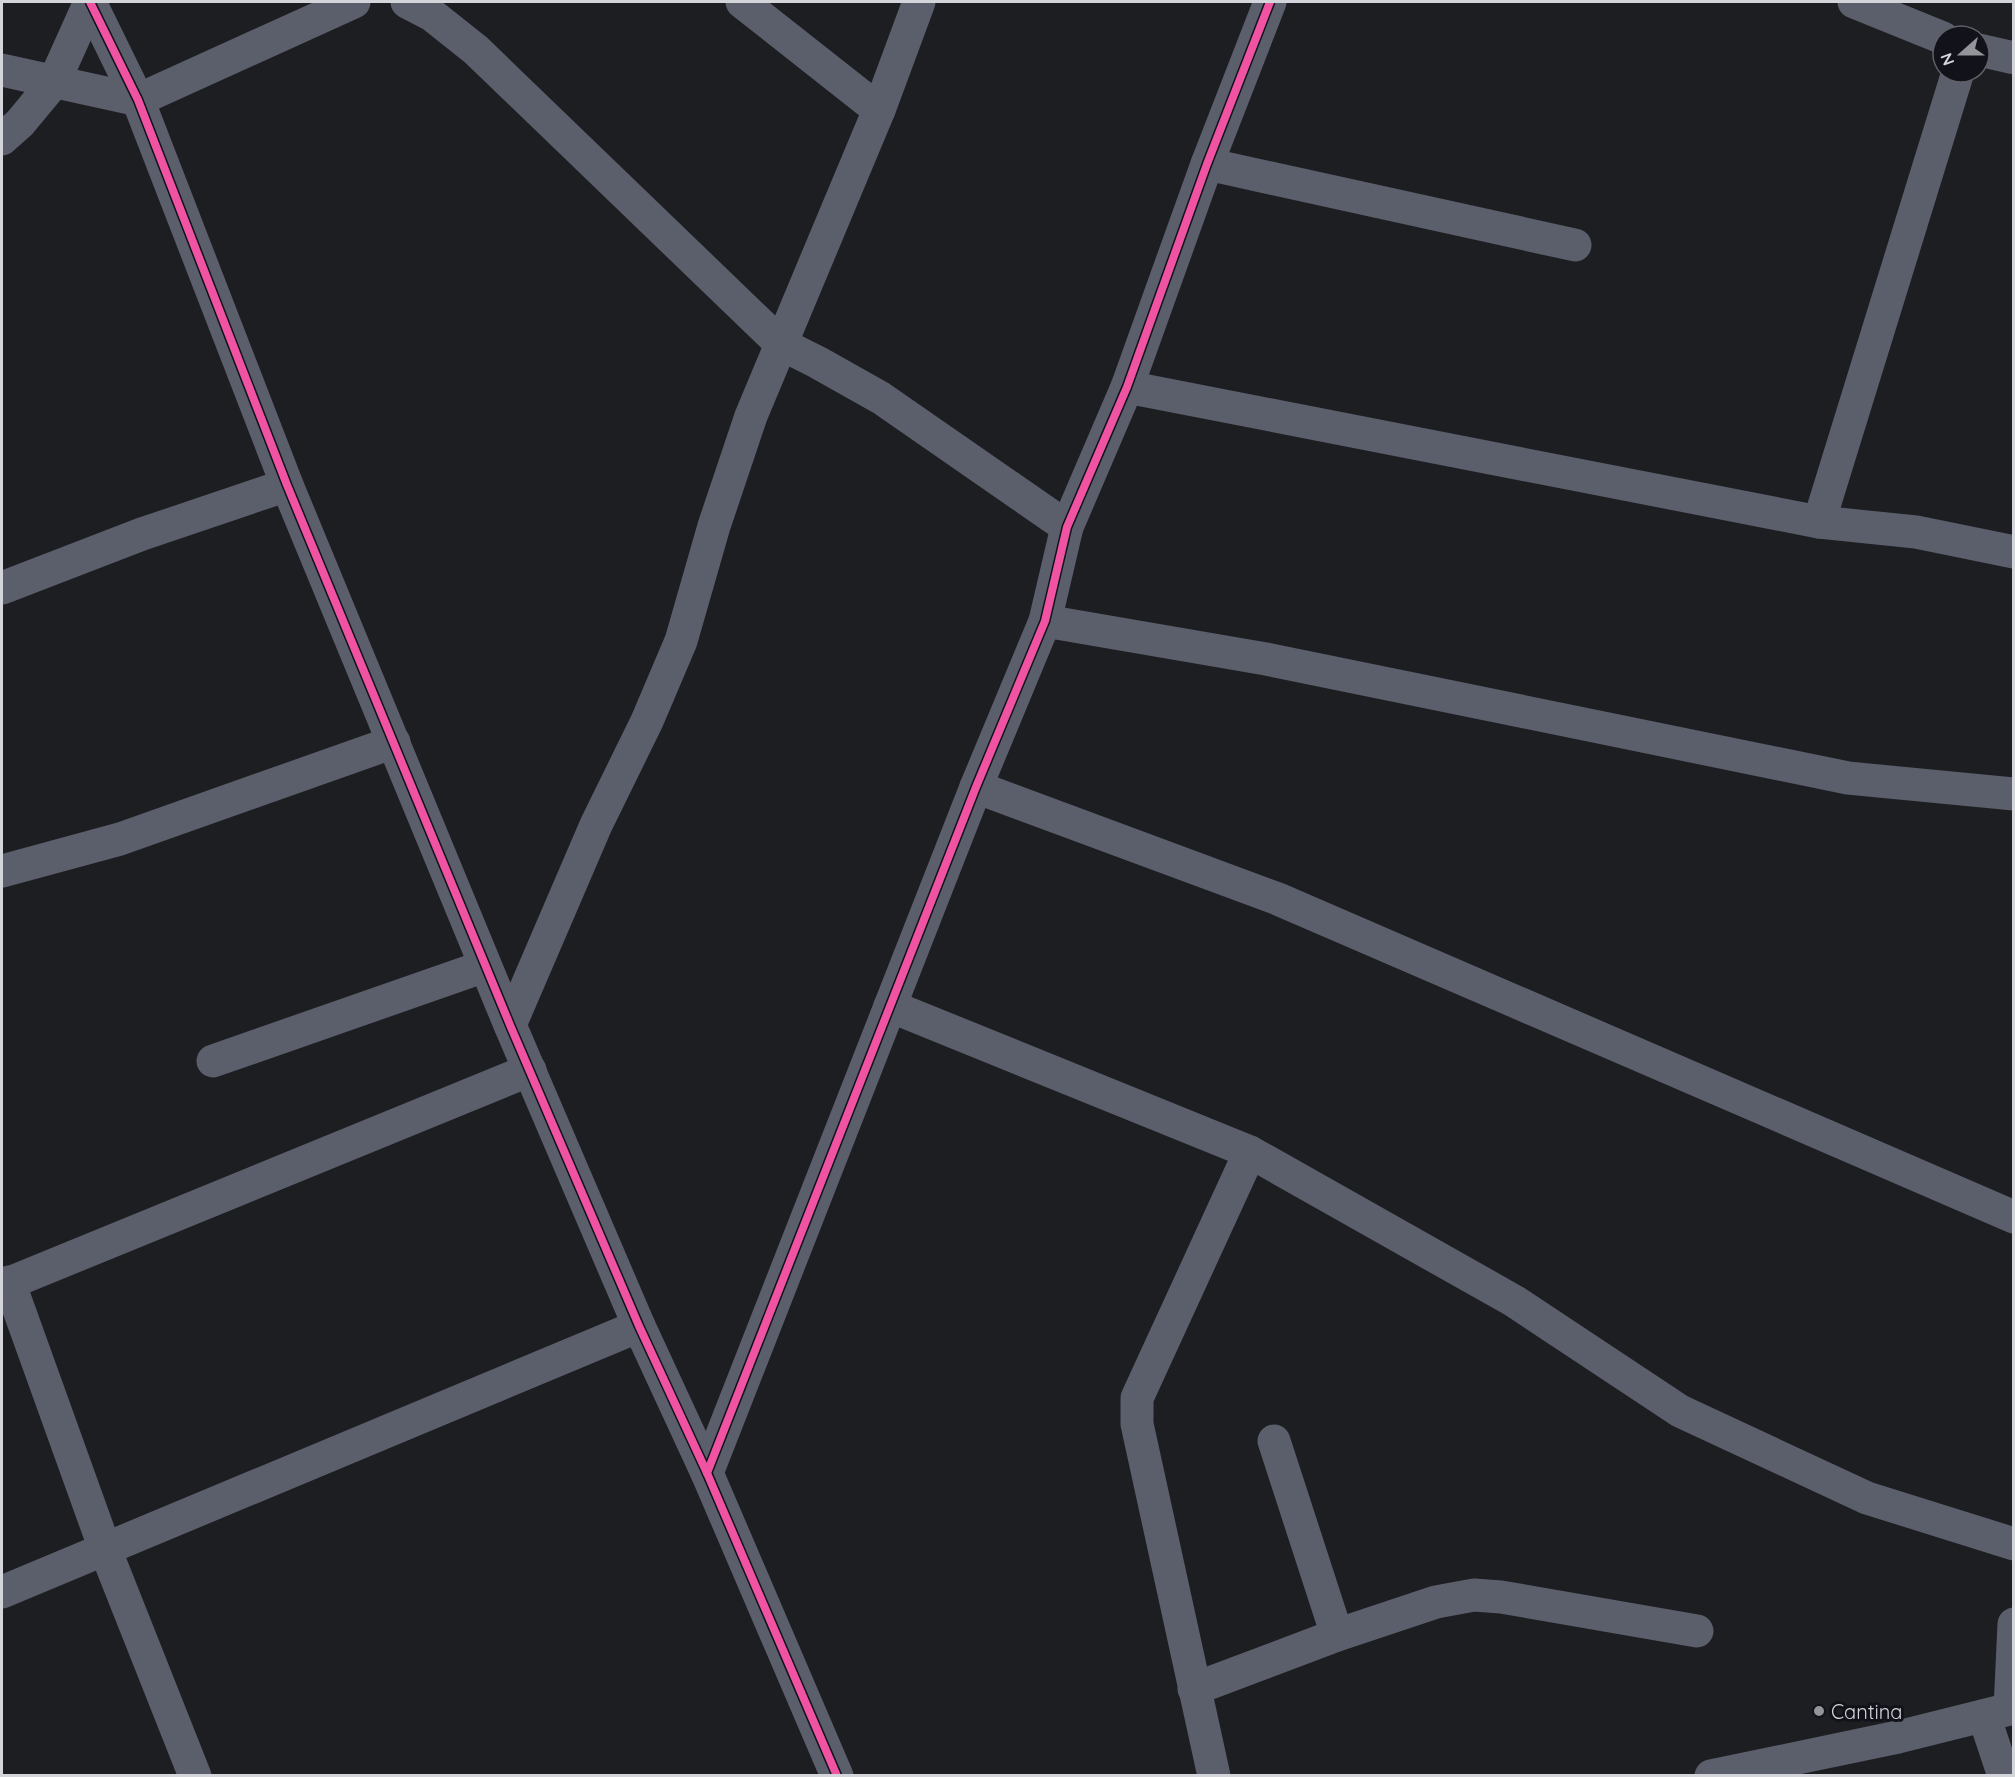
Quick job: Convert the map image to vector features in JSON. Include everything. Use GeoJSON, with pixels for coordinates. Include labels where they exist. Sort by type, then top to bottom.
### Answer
{"type":"FeatureCollection","features":[{"type":"Feature","properties":{"kind":"street"},"geometry":{"type":"LineString","coordinates":[[90,2],[138,100],[287,485],[510,1025],[639,1326],[707,1473],[837,1776]]}},
{"type":"Feature","properties":{"kind":"street"},"geometry":{"type":"LineString","coordinates":[[2,139],[20,123],[54,82],[90,2]]}},
{"type":"Feature","properties":{"kind":"street"},"geometry":{"type":"LineString","coordinates":[[2,70],[138,100],[354,2]]}},
{"type":"Feature","properties":{"kind":"street"},"geometry":{"type":"LineString","coordinates":[[407,2],[432,15],[476,50],[781,344],[881,398],[1067,527]]}},
{"type":"Feature","properties":{"kind":"street"},"geometry":{"type":"LineString","coordinates":[[742,2],[879,110]]}},
{"type":"Feature","properties":{"kind":"street"},"geometry":{"type":"LineString","coordinates":[[510,1025],[596,825],[647,721],[681,641],[714,526],[751,416],[879,110],[919,2]]}},
{"type":"Feature","properties":{"kind":"street"},"geometry":{"type":"LineString","coordinates":[[707,1473],[976,787],[1045,621],[1067,527],[1127,387],[1207,164],[1270,2]]}},
{"type":"Feature","properties":{"kind":"street"},"geometry":{"type":"LineString","coordinates":[[1854,2],[1931,33]]}},
{"type":"Feature","properties":{"kind":"street"},"geometry":{"type":"LineString","coordinates":[[1991,53],[2013,58]]}},
{"type":"Feature","properties":{"kind":"street"},"geometry":{"type":"LineString","coordinates":[[1819,522],[1954,84]]}},
{"type":"Feature","properties":{"kind":"street"},"geometry":{"type":"LineString","coordinates":[[1207,164],[1575,245]]}},
{"type":"Feature","properties":{"kind":"street"},"geometry":{"type":"LineString","coordinates":[[1127,387],[1819,522],[1916,532],[2013,552]]}},
{"type":"Feature","properties":{"kind":"street"},"geometry":{"type":"LineString","coordinates":[[2,588],[142,534],[287,485]]}},
{"type":"Feature","properties":{"kind":"street"},"geometry":{"type":"LineString","coordinates":[[1045,621],[1278,662],[1848,777],[2013,794]]}},
{"type":"Feature","properties":{"kind":"street"},"geometry":{"type":"LineString","coordinates":[[2,871],[120,839],[394,742]]}},
{"type":"Feature","properties":{"kind":"street"},"geometry":{"type":"LineString","coordinates":[[976,787],[1278,899],[2013,1217]]}},
{"type":"Feature","properties":{"kind":"street"},"geometry":{"type":"LineString","coordinates":[[213,1061],[486,966]]}},
{"type":"Feature","properties":{"kind":"street"},"geometry":{"type":"LineString","coordinates":[[890,1006],[1250,1152],[1514,1301],[1680,1411],[1867,1498],[2013,1544]]}},
{"type":"Feature","properties":{"kind":"street"},"geometry":{"type":"LineString","coordinates":[[195,1776],[105,1549],[5,1284],[530,1070]]}},
{"type":"Feature","properties":{"kind":"street"},"geometry":{"type":"LineString","coordinates":[[1214,1776],[1137,1424],[1137,1398],[1250,1152]]}},
{"type":"Feature","properties":{"kind":"street"},"geometry":{"type":"LineString","coordinates":[[2,1592],[639,1326]]}},
{"type":"Feature","properties":{"kind":"street"},"geometry":{"type":"LineString","coordinates":[[1274,1441],[1337,1635]]}},
{"type":"Feature","properties":{"kind":"street"},"geometry":{"type":"LineString","coordinates":[[1194,1689],[1337,1635],[1436,1602],[1474,1595],[1502,1597],[1697,1631]]}},
{"type":"Feature","properties":{"kind":"street"},"geometry":{"type":"LineString","coordinates":[[2004,1776],[2002,1711],[2013,1624]]}},
{"type":"Feature","properties":{"kind":"street"},"geometry":{"type":"LineString","coordinates":[[1711,1776],[1785,1768],[2002,1711]]}},
{"type":"Feature","properties":{"kind":"cycle path"},"geometry":{"type":"LineString","coordinates":[[90,2],[138,100],[287,485],[510,1025],[639,1326],[707,1473],[837,1776]]}},
{"type":"Feature","properties":{"kind":"cycle path"},"geometry":{"type":"LineString","coordinates":[[707,1473],[976,787],[1045,621],[1067,527],[1127,387],[1207,164],[1270,2]]}},
{"type":"Feature","properties":{"kind":"place","name":"Cantina"},"geometry":{"type":"Point","coordinates":[1819,1711]}}]}
